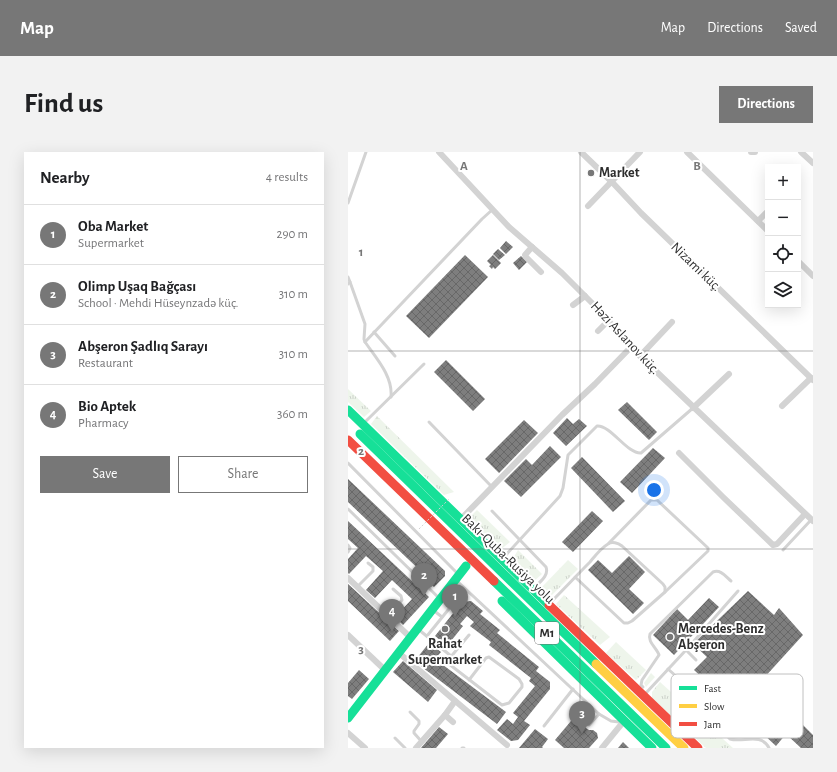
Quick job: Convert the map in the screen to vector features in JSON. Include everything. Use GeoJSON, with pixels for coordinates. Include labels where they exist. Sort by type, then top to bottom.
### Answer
{"type":"FeatureCollection","features":[{"type":"Feature","properties":{"kind":"main road"},"geometry":{"type":"LineString","coordinates":[[348,410],[533,590],[598,652],[645,694],[671,720]]}},
{"type":"Feature","properties":{"kind":"main road","name":"Bakı-Quba-Rusiya yolu"},"geometry":{"type":"LineString","coordinates":[[348,422],[671,735]]}},
{"type":"Feature","properties":{"kind":"main road","name":"Bakı-Quba-Rusiya yolu"},"geometry":{"type":"LineString","coordinates":[[348,440],[666,748]]}},
{"type":"Feature","properties":{"kind":"main road"},"geometry":{"type":"LineString","coordinates":[[348,451],[652,748]]}},
{"type":"Feature","properties":{"kind":"main road"},"geometry":{"type":"LineString","coordinates":[[348,718],[466,566]]}},
{"type":"Feature","properties":{"kind":"main road"},"geometry":{"type":"LineString","coordinates":[[598,652],[630,696]]}},
{"type":"Feature","properties":{"kind":"main road","name":"Bakı-Quba-Rusiya yolu"},"geometry":{"type":"LineString","coordinates":[[674,738],[684,748]]}},
{"type":"Feature","properties":{"kind":"main road"},"geometry":{"type":"LineString","coordinates":[[688,738],[698,748]]}},
{"type":"Feature","properties":{"kind":"street","name":"Həzi Aslanov küç."},"geometry":{"type":"LineString","coordinates":[[439,152],[492,210],[562,273],[609,320],[640,356],[812,520]]}},
{"type":"Feature","properties":{"kind":"street","name":"Nizami küç."},"geometry":{"type":"LineString","coordinates":[[581,152],[641,213],[812,379]]}},
{"type":"Feature","properties":{"kind":"street"},"geometry":{"type":"LineString","coordinates":[[588,206],[640,152]]}},
{"type":"Feature","properties":{"kind":"street"},"geometry":{"type":"LineString","coordinates":[[687,152],[765,228]]}},
{"type":"Feature","properties":{"kind":"street"},"geometry":{"type":"LineString","coordinates":[[801,152],[813,163]]}},
{"type":"Feature","properties":{"kind":"street"},"geometry":{"type":"LineString","coordinates":[[758,221],[765,214]]}},
{"type":"Feature","properties":{"kind":"street"},"geometry":{"type":"LineString","coordinates":[[532,247],[525,255],[541,272]]}},
{"type":"Feature","properties":{"kind":"street"},"geometry":{"type":"LineString","coordinates":[[801,264],[813,276]]}},
{"type":"Feature","properties":{"kind":"street"},"geometry":{"type":"LineString","coordinates":[[573,305],[585,296]]}},
{"type":"Feature","properties":{"kind":"street"},"geometry":{"type":"LineString","coordinates":[[598,331],[609,320]]}},
{"type":"Feature","properties":{"kind":"street"},"geometry":{"type":"LineString","coordinates":[[640,356],[672,322]]}},
{"type":"Feature","properties":{"kind":"street"},"geometry":{"type":"LineString","coordinates":[[461,519],[631,347]]}},
{"type":"Feature","properties":{"kind":"street"},"geometry":{"type":"LineString","coordinates":[[693,408],[728,374]]}},
{"type":"Feature","properties":{"kind":"street"},"geometry":{"type":"LineString","coordinates":[[782,406],[812,379]]}},
{"type":"Feature","properties":{"kind":"street"},"geometry":{"type":"LineString","coordinates":[[679,453],[722,497],[773,544],[777,544],[805,514]]}},
{"type":"Feature","properties":{"kind":"street"},"geometry":{"type":"LineString","coordinates":[[348,578],[411,638]]}},
{"type":"Feature","properties":{"kind":"street"},"geometry":{"type":"LineString","coordinates":[[348,635],[386,671]]}},
{"type":"Feature","properties":{"kind":"street"},"geometry":{"type":"LineString","coordinates":[[399,653],[506,745]]}},
{"type":"Feature","properties":{"kind":"street"},"geometry":{"type":"LineString","coordinates":[[416,748],[445,715],[455,701]]}},
{"type":"Feature","properties":{"kind":"street"},"geometry":{"type":"LineString","coordinates":[[445,715],[453,722]]}},
{"type":"Feature","properties":{"kind":"street"},"geometry":{"type":"LineString","coordinates":[[602,748],[624,721]]}},
{"type":"Feature","properties":{"kind":"street"},"geometry":{"type":"LineString","coordinates":[[348,733],[365,748]]}},
{"type":"Feature","properties":{"kind":"lane"},"geometry":{"type":"LineString","coordinates":[[348,202],[366,152]]}},
{"type":"Feature","properties":{"kind":"lane"},"geometry":{"type":"LineString","coordinates":[[365,342],[492,210]]}},
{"type":"Feature","properties":{"kind":"lane"},"geometry":{"type":"LineString","coordinates":[[348,277],[365,324],[365,342],[387,374],[392,388],[391,396]]}},
{"type":"Feature","properties":{"kind":"lane"},"geometry":{"type":"LineString","coordinates":[[374,332],[395,356]]}},
{"type":"Feature","properties":{"kind":"lane"},"geometry":{"type":"LineString","coordinates":[[363,425],[424,364]]}},
{"type":"Feature","properties":{"kind":"lane"},"geometry":{"type":"LineString","coordinates":[[501,559],[560,496],[563,488],[568,455],[597,426],[604,428],[635,452],[641,453],[693,408]]}},
{"type":"Feature","properties":{"kind":"lane"},"geometry":{"type":"LineString","coordinates":[[429,422],[492,487]]}},
{"type":"Feature","properties":{"kind":"lane"},"geometry":{"type":"LineString","coordinates":[[348,463],[457,577],[465,589],[599,714],[611,721],[624,721]]}},
{"type":"Feature","properties":{"kind":"lane"},"geometry":{"type":"LineString","coordinates":[[549,604],[575,577],[608,543],[651,500],[657,500],[708,548],[708,551],[665,592],[628,623],[624,623],[575,577]]}},
{"type":"Feature","properties":{"kind":"lane"},"geometry":{"type":"LineString","coordinates":[[348,509],[440,599]]}},
{"type":"Feature","properties":{"kind":"lane"},"geometry":{"type":"LineString","coordinates":[[492,511],[546,567],[548,571],[546,575],[533,590]]}},
{"type":"Feature","properties":{"kind":"lane"},"geometry":{"type":"LineString","coordinates":[[783,550],[812,520]]}},
{"type":"Feature","properties":{"kind":"lane"},"geometry":{"type":"LineString","coordinates":[[608,543],[618,543],[622,546],[663,584],[665,587],[665,592]]}},
{"type":"Feature","properties":{"kind":"lane"},"geometry":{"type":"LineString","coordinates":[[348,545],[350,548],[348,552]]}},
{"type":"Feature","properties":{"kind":"lane"},"geometry":{"type":"LineString","coordinates":[[357,587],[373,571],[373,568],[368,563]]}},
{"type":"Feature","properties":{"kind":"lane"},"geometry":{"type":"LineString","coordinates":[[731,581],[721,572],[713,572],[650,634],[648,637],[649,640],[659,655],[641,683],[645,694],[738,591]]}},
{"type":"Feature","properties":{"kind":"lane"},"geometry":{"type":"LineString","coordinates":[[388,616],[402,600],[401,596],[393,588]]}},
{"type":"Feature","properties":{"kind":"lane"},"geometry":{"type":"LineString","coordinates":[[427,636],[465,589]]}},
{"type":"Feature","properties":{"kind":"lane"},"geometry":{"type":"LineString","coordinates":[[433,610],[442,617]]}},
{"type":"Feature","properties":{"kind":"lane"},"geometry":{"type":"LineString","coordinates":[[418,629],[451,656]]}},
{"type":"Feature","properties":{"kind":"lane"},"geometry":{"type":"LineString","coordinates":[[469,635],[451,656],[449,659],[449,664],[469,680],[502,705],[509,703],[522,687],[519,679],[489,657],[484,660],[469,680]]}},
{"type":"Feature","properties":{"kind":"lane"},"geometry":{"type":"LineString","coordinates":[[686,650],[696,660]]}},
{"type":"Feature","properties":{"kind":"lane"},"geometry":{"type":"LineString","coordinates":[[668,669],[674,674]]}},
{"type":"Feature","properties":{"kind":"lane"},"geometry":{"type":"LineString","coordinates":[[544,726],[573,689]]}},
{"type":"Feature","properties":{"kind":"lane"},"geometry":{"type":"LineString","coordinates":[[410,712],[419,721],[414,733],[422,742]]}},
{"type":"Feature","properties":{"kind":"lane"},"geometry":{"type":"LineString","coordinates":[[590,724],[599,714]]}},
{"type":"Feature","properties":{"kind":"lane"},"geometry":{"type":"LineString","coordinates":[[395,738],[405,748]]}},
{"type":"Feature","properties":{"kind":"lane"},"geometry":{"type":"LineString","coordinates":[[729,738],[759,739],[769,748]]}},
{"type":"Feature","properties":{"kind":"path"},"geometry":{"type":"LineString","coordinates":[[419,529],[449,499]]}},
{"type":"Feature","properties":{"kind":"green space"},"geometry":{"type":"Polygon","coordinates":[[[348,389],[371,411],[364,417],[348,402],[348,389]]]}},
{"type":"Feature","properties":{"kind":"green space"},"geometry":{"type":"Polygon","coordinates":[[[377,416],[454,492],[444,495],[371,424],[377,416]]]}},
{"type":"Feature","properties":{"kind":"green space"},"geometry":{"type":"Polygon","coordinates":[[[477,510],[510,542],[500,550],[468,519],[477,510]]]}},
{"type":"Feature","properties":{"kind":"green space"},"geometry":{"type":"Polygon","coordinates":[[[518,550],[542,574],[533,582],[511,562],[518,550]]]}},
{"type":"Feature","properties":{"kind":"green space"},"geometry":{"type":"Polygon","coordinates":[[[568,560],[578,569],[549,598],[540,589],[568,560]]]}},
{"type":"Feature","properties":{"kind":"green space"},"geometry":{"type":"Polygon","coordinates":[[[564,595],[610,637],[600,645],[556,604],[564,595]]]}},
{"type":"Feature","properties":{"kind":"green space"},"geometry":{"type":"Polygon","coordinates":[[[616,642],[646,670],[636,680],[606,653],[616,642]]]}},
{"type":"Feature","properties":{"kind":"green space"},"geometry":{"type":"Polygon","coordinates":[[[651,673],[655,677],[646,687],[644,683],[651,673]]]}},
{"type":"Feature","properties":{"kind":"green space"},"geometry":{"type":"Polygon","coordinates":[[[660,682],[671,692],[671,716],[652,698],[652,692],[660,682]]]}},
{"type":"Feature","properties":{"kind":"green space"},"geometry":{"type":"Polygon","coordinates":[[[695,738],[722,738],[733,748],[706,748],[695,738]]]}},
{"type":"Feature","properties":{"kind":"building"},"geometry":{"type":"Polygon","coordinates":[[[506,241],[513,247],[506,254],[500,248],[506,241]]]}},
{"type":"Feature","properties":{"kind":"building"},"geometry":{"type":"Polygon","coordinates":[[[498,249],[505,255],[499,260],[493,254],[498,249]]]}},
{"type":"Feature","properties":{"kind":"building"},"geometry":{"type":"Polygon","coordinates":[[[465,255],[488,277],[429,338],[406,316],[465,255]]]}},
{"type":"Feature","properties":{"kind":"building"},"geometry":{"type":"Polygon","coordinates":[[[493,255],[501,263],[495,269],[493,267],[492,269],[489,266],[491,265],[487,261],[493,255]]]}},
{"type":"Feature","properties":{"kind":"building"},"geometry":{"type":"Polygon","coordinates":[[[521,256],[527,262],[519,270],[513,263],[521,256]]]}},
{"type":"Feature","properties":{"kind":"building"},"geometry":{"type":"Polygon","coordinates":[[[446,360],[485,399],[473,411],[434,372],[446,360]]]}},
{"type":"Feature","properties":{"kind":"building"},"geometry":{"type":"Polygon","coordinates":[[[627,402],[657,432],[649,440],[618,410],[627,402]]]}},
{"type":"Feature","properties":{"kind":"building"},"geometry":{"type":"Polygon","coordinates":[[[567,418],[573,424],[579,419],[587,426],[566,446],[553,433],[567,418]]]}},
{"type":"Feature","properties":{"kind":"building"},"geometry":{"type":"Polygon","coordinates":[[[524,420],[538,433],[499,473],[485,459],[524,420]]]}},
{"type":"Feature","properties":{"kind":"building"},"geometry":{"type":"Polygon","coordinates":[[[550,446],[561,457],[521,497],[504,481],[526,459],[532,465],[550,446]]]}},
{"type":"Feature","properties":{"kind":"building"},"geometry":{"type":"Polygon","coordinates":[[[653,448],[665,458],[632,493],[620,482],[653,448]]]}},
{"type":"Feature","properties":{"kind":"building"},"geometry":{"type":"Polygon","coordinates":[[[582,457],[625,501],[613,512],[571,468],[582,457]]]}},
{"type":"Feature","properties":{"kind":"building"},"geometry":{"type":"Polygon","coordinates":[[[348,479],[445,571],[445,576],[434,587],[425,579],[427,577],[348,502],[348,479]]]}},
{"type":"Feature","properties":{"kind":"building"},"geometry":{"type":"Polygon","coordinates":[[[592,511],[603,521],[573,552],[562,542],[592,511]]]}},
{"type":"Feature","properties":{"kind":"building"},"geometry":{"type":"Polygon","coordinates":[[[348,521],[429,597],[403,625],[395,617],[412,599],[392,580],[375,598],[366,590],[383,571],[366,556],[349,574],[348,573],[348,559],[358,548],[348,539],[348,521]]]}},
{"type":"Feature","properties":{"kind":"building"},"geometry":{"type":"Polygon","coordinates":[[[629,556],[645,572],[629,589],[644,603],[633,614],[588,570],[598,560],[612,573],[629,556]]]}},
{"type":"Feature","properties":{"kind":"building"},"geometry":{"type":"Polygon","coordinates":[[[348,584],[399,631],[390,641],[348,601],[348,584]]]}},
{"type":"Feature","properties":{"kind":"building"},"geometry":{"type":"Polygon","coordinates":[[[748,591],[774,615],[779,608],[803,635],[768,674],[698,674],[694,670],[707,657],[693,644],[748,591]]]}},
{"type":"Feature","properties":{"kind":"building"},"geometry":{"type":"Polygon","coordinates":[[[709,598],[719,607],[674,655],[653,635],[677,609],[688,620],[709,598]]]}},
{"type":"Feature","properties":{"kind":"building"},"geometry":{"type":"Polygon","coordinates":[[[471,601],[483,611],[480,614],[500,630],[497,633],[539,667],[536,671],[550,682],[550,689],[524,721],[530,725],[518,740],[511,741],[497,730],[507,719],[513,724],[518,717],[513,713],[535,686],[529,681],[531,678],[489,645],[491,642],[470,626],[474,622],[467,616],[460,624],[463,626],[447,646],[435,636],[462,602],[471,601]]]}},
{"type":"Feature","properties":{"kind":"building"},"geometry":{"type":"Polygon","coordinates":[[[429,643],[441,652],[435,659],[506,712],[497,724],[418,664],[417,658],[429,643]]]}},
{"type":"Feature","properties":{"kind":"building"},"geometry":{"type":"Polygon","coordinates":[[[403,661],[437,690],[428,702],[393,672],[403,661]]]}},
{"type":"Feature","properties":{"kind":"building"},"geometry":{"type":"Polygon","coordinates":[[[359,670],[369,679],[352,699],[348,696],[348,683],[359,670]]]}},
{"type":"Feature","properties":{"kind":"building"},"geometry":{"type":"Polygon","coordinates":[[[577,718],[582,721],[583,726],[597,733],[598,738],[589,748],[564,748],[555,740],[571,721],[577,718]]]}},
{"type":"Feature","properties":{"kind":"building"},"geometry":{"type":"Polygon","coordinates":[[[803,725],[813,735],[813,748],[801,748],[790,738],[803,738],[803,725]]]}},
{"type":"Feature","properties":{"kind":"building"},"geometry":{"type":"Polygon","coordinates":[[[439,727],[448,734],[436,748],[421,748],[439,727]]]}},
{"type":"Feature","properties":{"kind":"building"},"geometry":{"type":"Polygon","coordinates":[[[535,729],[548,739],[542,747],[543,748],[519,748],[535,729]]]}},
{"type":"Feature","properties":{"kind":"building"},"geometry":{"type":"Polygon","coordinates":[[[767,738],[783,738],[776,746],[767,738]]]}},
{"type":"Feature","properties":{"kind":"building"},"geometry":{"type":"Polygon","coordinates":[[[623,742],[629,748],[618,748],[623,742]]]}},
{"type":"Feature","properties":{"kind":"traffic: fast"},"geometry":{"type":"LineString","coordinates":[[348,410],[549,605]]}},
{"type":"Feature","properties":{"kind":"traffic: fast"},"geometry":{"type":"LineString","coordinates":[[360,434],[596,664]]}},
{"type":"Feature","properties":{"kind":"traffic: fast"},"geometry":{"type":"LineString","coordinates":[[348,718],[466,566]]}},
{"type":"Feature","properties":{"kind":"traffic: fast"},"geometry":{"type":"LineString","coordinates":[[494,581],[666,748]]}},
{"type":"Feature","properties":{"kind":"traffic: fast"},"geometry":{"type":"LineString","coordinates":[[502,601],[652,748]]}},
{"type":"Feature","properties":{"kind":"traffic: slow"},"geometry":{"type":"LineString","coordinates":[[596,664],[671,736]]}},
{"type":"Feature","properties":{"kind":"traffic: slow"},"geometry":{"type":"LineString","coordinates":[[674,738],[684,748]]}},
{"type":"Feature","properties":{"kind":"traffic: jam"},"geometry":{"type":"LineString","coordinates":[[348,440],[494,581]]}},
{"type":"Feature","properties":{"kind":"traffic: jam"},"geometry":{"type":"LineString","coordinates":[[549,605],[671,722]]}},
{"type":"Feature","properties":{"kind":"traffic: jam"},"geometry":{"type":"LineString","coordinates":[[688,738],[698,748]]}},
{"type":"Feature","properties":{"kind":"place","name":"Market"},"geometry":{"type":"Point","coordinates":[591,173]}},
{"type":"Feature","properties":{"kind":"place","name":"Olimp Uşaq Bağçası"},"geometry":{"type":"Point","coordinates":[424,596]}},
{"type":"Feature","properties":{"kind":"place","name":"Oba Market"},"geometry":{"type":"Point","coordinates":[455,617]}},
{"type":"Feature","properties":{"kind":"place","name":"Rahat Supermarket"},"geometry":{"type":"Point","coordinates":[445,629]}},
{"type":"Feature","properties":{"kind":"place","name":"Bio Aptek"},"geometry":{"type":"Point","coordinates":[392,632]}},
{"type":"Feature","properties":{"kind":"place","name":"Mercedes-Benz Abşeron"},"geometry":{"type":"Point","coordinates":[670,637]}},
{"type":"Feature","properties":{"kind":"place","name":"Abşeron Şadlıq Sarayı"},"geometry":{"type":"Point","coordinates":[582,734]}}]}
